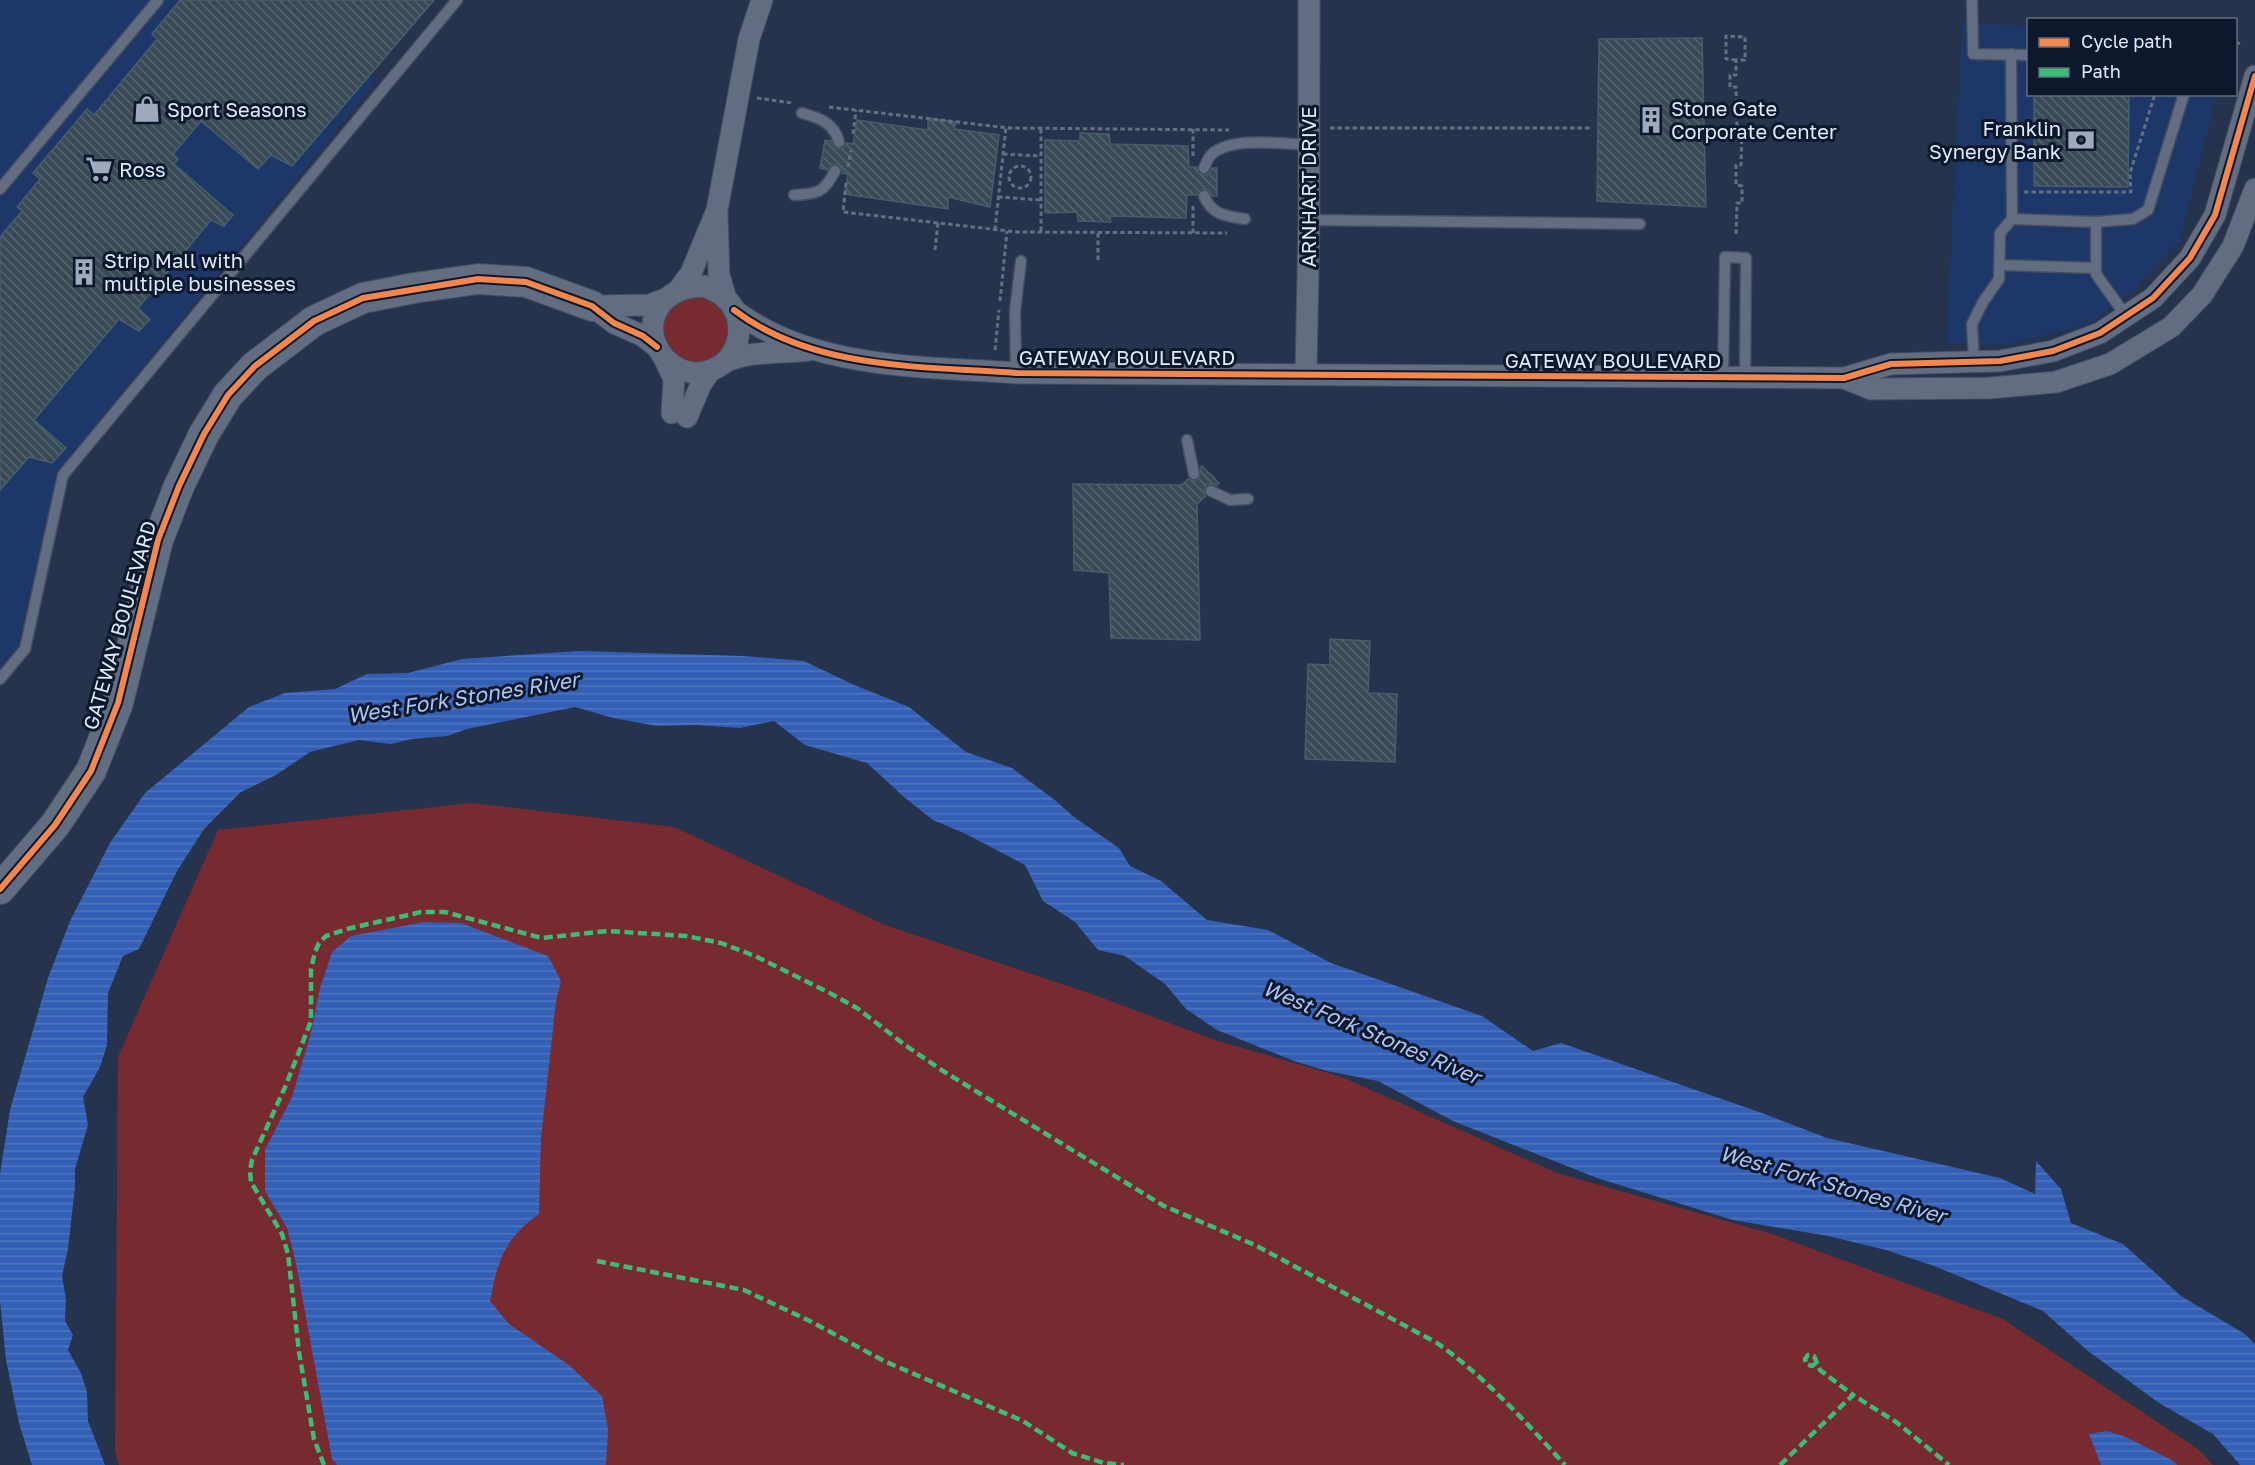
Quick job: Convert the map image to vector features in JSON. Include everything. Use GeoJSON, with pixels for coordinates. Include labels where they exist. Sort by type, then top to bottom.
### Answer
{"type":"FeatureCollection","features":[{"type":"Feature","properties":{"kind":"street"},"geometry":{"type":"LineString","coordinates":[[717,210],[718,275],[739,326],[739,337],[734,352],[701,384],[680,415],[674,379],[653,339],[655,317],[691,273],[717,210],[749,39],[762,0]]}},
{"type":"Feature","properties":{"kind":"street","name":"ARNHART DRIVE"},"geometry":{"type":"LineString","coordinates":[[1306,374],[1309,0]]}},
{"type":"Feature","properties":{"kind":"street","name":"GATEWAY BOULEVARD"},"geometry":{"type":"LineString","coordinates":[[810,350],[881,362],[1016,373],[1844,378],[1891,364],[2000,361],[2053,351],[2100,333],[2153,298],[2190,258],[2215,215],[2255,76]]}},
{"type":"Feature","properties":{"kind":"street","name":"GATEWAY BOULEVARD"},"geometry":{"type":"LineString","coordinates":[[1844,378],[1871,389],[1990,388],[2056,382],[2110,364],[2171,327],[2202,295],[2233,246],[2255,189]]}},
{"type":"Feature","properties":{"kind":"street","name":"GATEWAY BOULEVARD"},"geometry":{"type":"LineString","coordinates":[[0,889],[55,825],[91,771],[118,703],[158,540],[179,486],[204,434],[228,394],[255,366],[314,321],[363,298],[414,288],[478,279],[526,282],[592,306]]}},
{"type":"Feature","properties":{"kind":"street"},"geometry":{"type":"LineString","coordinates":[[592,306],[649,305],[683,288],[704,286],[762,328],[810,350]]}},
{"type":"Feature","properties":{"kind":"street"},"geometry":{"type":"LineString","coordinates":[[592,306],[614,323],[643,336],[677,369],[686,372],[701,373],[749,355],[785,354],[810,350]]}},
{"type":"Feature","properties":{"kind":"lane"},"geometry":{"type":"LineString","coordinates":[[0,189],[158,0]]}},
{"type":"Feature","properties":{"kind":"lane"},"geometry":{"type":"LineString","coordinates":[[0,678],[25,649],[63,475],[457,0]]}},
{"type":"Feature","properties":{"kind":"lane"},"geometry":{"type":"LineString","coordinates":[[1972,0],[1973,54],[2027,55]]}},
{"type":"Feature","properties":{"kind":"lane"},"geometry":{"type":"LineString","coordinates":[[1974,362],[1972,324],[1983,302],[2000,279],[2000,233],[2012,219],[2011,54]]}},
{"type":"Feature","properties":{"kind":"lane"},"geometry":{"type":"LineString","coordinates":[[2012,219],[2096,222],[2133,219],[2148,210],[2183,96]]}},
{"type":"Feature","properties":{"kind":"lane"},"geometry":{"type":"LineString","coordinates":[[802,108],[822,118],[836,131],[839,142]]}},
{"type":"Feature","properties":{"kind":"lane"},"geometry":{"type":"LineString","coordinates":[[1204,168],[1211,156],[1225,147],[1247,143],[1309,145]]}},
{"type":"Feature","properties":{"kind":"lane"},"geometry":{"type":"LineString","coordinates":[[794,195],[815,194],[829,184],[835,171]]}},
{"type":"Feature","properties":{"kind":"lane"},"geometry":{"type":"LineString","coordinates":[[1198,197],[1222,216],[1245,219]]}},
{"type":"Feature","properties":{"kind":"lane"},"geometry":{"type":"LineString","coordinates":[[1309,220],[1640,224]]}},
{"type":"Feature","properties":{"kind":"lane"},"geometry":{"type":"LineString","coordinates":[[2096,222],[2096,274],[2126,316]]}},
{"type":"Feature","properties":{"kind":"lane"},"geometry":{"type":"LineString","coordinates":[[1723,377],[1725,257],[1736,257],[1746,258],[1745,377]]}},
{"type":"Feature","properties":{"kind":"lane"},"geometry":{"type":"LineString","coordinates":[[1016,373],[1015,311],[1021,261]]}},
{"type":"Feature","properties":{"kind":"lane"},"geometry":{"type":"LineString","coordinates":[[1999,265],[2095,268]]}},
{"type":"Feature","properties":{"kind":"lane"},"geometry":{"type":"LineString","coordinates":[[1186,440],[1194,474]]}},
{"type":"Feature","properties":{"kind":"lane"},"geometry":{"type":"LineString","coordinates":[[1211,491],[1230,500],[1248,500]]}},
{"type":"Feature","properties":{"kind":"path"},"geometry":{"type":"LineString","coordinates":[[1726,36],[1745,37],[1745,60],[1736,60],[1726,59],[1726,36]]}},
{"type":"Feature","properties":{"kind":"path"},"geometry":{"type":"LineString","coordinates":[[2237,43],[2242,45]]}},
{"type":"Feature","properties":{"kind":"path"},"geometry":{"type":"LineString","coordinates":[[1736,60],[1736,75],[1730,75],[1730,87],[1736,87],[1737,129]]}},
{"type":"Feature","properties":{"kind":"path"},"geometry":{"type":"LineString","coordinates":[[2024,192],[2131,192],[2130,173],[2154,96]]}},
{"type":"Feature","properties":{"kind":"path"},"geometry":{"type":"LineString","coordinates":[[756,98],[802,108]]}},
{"type":"Feature","properties":{"kind":"path"},"geometry":{"type":"LineString","coordinates":[[826,106],[1006,127],[1236,130]]}},
{"type":"Feature","properties":{"kind":"path"},"geometry":{"type":"LineString","coordinates":[[856,110],[843,212],[1007,231],[1227,233]]}},
{"type":"Feature","properties":{"kind":"path"},"geometry":{"type":"LineString","coordinates":[[994,230],[1006,127]]}},
{"type":"Feature","properties":{"kind":"path"},"geometry":{"type":"LineString","coordinates":[[1330,128],[1592,129]]}},
{"type":"Feature","properties":{"kind":"path"},"geometry":{"type":"LineString","coordinates":[[1041,129],[1041,232]]}},
{"type":"Feature","properties":{"kind":"path"},"geometry":{"type":"LineString","coordinates":[[1193,129],[1193,164]]}},
{"type":"Feature","properties":{"kind":"path"},"geometry":{"type":"LineString","coordinates":[[1715,129],[1742,129],[1741,165],[1736,165],[1736,185],[1742,186],[1743,203],[1737,203],[1736,235]]}},
{"type":"Feature","properties":{"kind":"path"},"geometry":{"type":"LineString","coordinates":[[1003,154],[1041,156]]}},
{"type":"Feature","properties":{"kind":"path"},"geometry":{"type":"LineString","coordinates":[[1021,166],[1022,156]]}},
{"type":"Feature","properties":{"kind":"path"},"geometry":{"type":"LineString","coordinates":[[1021,166],[1027,169],[1031,177],[1028,185],[1020,188],[1012,185],[1009,176],[1014,168],[1021,166]]}},
{"type":"Feature","properties":{"kind":"path"},"geometry":{"type":"LineString","coordinates":[[1001,175],[1009,176]]}},
{"type":"Feature","properties":{"kind":"path"},"geometry":{"type":"LineString","coordinates":[[1031,177],[1041,177]]}},
{"type":"Feature","properties":{"kind":"path"},"geometry":{"type":"LineString","coordinates":[[1019,198],[1020,188]]}},
{"type":"Feature","properties":{"kind":"path"},"geometry":{"type":"LineString","coordinates":[[998,197],[1041,200]]}},
{"type":"Feature","properties":{"kind":"path"},"geometry":{"type":"LineString","coordinates":[[1193,233],[1198,197]]}},
{"type":"Feature","properties":{"kind":"path"},"geometry":{"type":"LineString","coordinates":[[934,250],[938,223]]}},
{"type":"Feature","properties":{"kind":"path"},"geometry":{"type":"LineString","coordinates":[[995,351],[1007,231]]}},
{"type":"Feature","properties":{"kind":"path"},"geometry":{"type":"LineString","coordinates":[[1098,232],[1098,260]]}},
{"type":"Feature","properties":{"kind":"shaded area"},"geometry":{"type":"Polygon","coordinates":[[[0,0],[286,0],[378,79],[58,471],[18,646],[0,667],[0,0]]]}},
{"type":"Feature","properties":{"kind":"shaded area"},"geometry":{"type":"Polygon","coordinates":[[[1962,23],[2027,26],[2027,96],[2217,96],[2180,240],[2133,290],[2089,324],[2004,345],[1946,343],[1962,23]]]}},
{"type":"Feature","properties":{"kind":"shaded area"},"geometry":{"type":"Polygon","coordinates":[[[689,295],[710,298],[726,313],[731,336],[719,353],[708,361],[694,362],[675,358],[663,337],[661,329],[665,316],[670,309],[689,295]]]}},
{"type":"Feature","properties":{"kind":"shaded area"},"geometry":{"type":"Polygon","coordinates":[[[472,803],[674,827],[885,925],[1089,993],[1215,1040],[1342,1077],[1557,1173],[1772,1234],[2003,1319],[2198,1449],[2213,1465],[119,1465],[115,1451],[118,1057],[218,830],[472,803]]]}},
{"type":"Feature","properties":{"kind":"water","name":"West Fork Stones River"},"geometry":{"type":"Polygon","coordinates":[[[579,651],[743,656],[804,661],[852,684],[909,707],[966,752],[1012,768],[1074,817],[1119,848],[1130,866],[1161,881],[1207,920],[1268,930],[1331,963],[1482,1016],[1533,1051],[1561,1043],[1827,1138],[2000,1178],[2035,1194],[2036,1161],[2061,1189],[2071,1223],[2123,1244],[2181,1296],[2245,1334],[2255,1344],[2255,1465],[2240,1465],[2213,1434],[2159,1403],[2088,1351],[2043,1311],[1934,1266],[1886,1250],[1828,1236],[1733,1220],[1597,1178],[1453,1121],[1378,1081],[1327,1071],[1294,1061],[1217,1030],[1186,1009],[1165,984],[1125,956],[1098,950],[1075,922],[1043,901],[1025,865],[966,834],[933,820],[867,763],[805,745],[774,721],[740,728],[697,725],[657,726],[613,718],[575,707],[467,729],[447,736],[412,739],[391,744],[359,740],[310,752],[276,775],[241,792],[204,829],[177,871],[139,949],[123,956],[108,993],[107,1045],[100,1067],[83,1097],[88,1125],[75,1169],[68,1249],[62,1276],[66,1299],[65,1321],[73,1335],[68,1350],[81,1373],[87,1392],[88,1421],[105,1465],[32,1465],[19,1423],[6,1360],[0,1301],[0,1174],[10,1110],[48,978],[70,921],[110,843],[145,793],[249,707],[285,693],[335,689],[367,674],[408,673],[462,659],[579,651]]]}},
{"type":"Feature","properties":{"kind":"water"},"geometry":{"type":"Polygon","coordinates":[[[424,922],[461,923],[548,956],[561,981],[556,1001],[541,1139],[539,1214],[518,1232],[504,1252],[490,1301],[509,1324],[569,1365],[602,1396],[608,1429],[606,1465],[337,1465],[332,1459],[296,1263],[287,1228],[265,1191],[265,1150],[292,1097],[311,1033],[320,988],[332,952],[351,936],[424,922]]]}},
{"type":"Feature","properties":{"kind":"water"},"geometry":{"type":"Polygon","coordinates":[[[2107,1431],[2126,1437],[2172,1460],[2177,1465],[2101,1465],[2089,1434],[2107,1431]]]}},
{"type":"Feature","properties":{"kind":"building","name":"Strip Mall with multiple businesses"},"geometry":{"type":"Polygon","coordinates":[[[180,0],[434,0],[292,166],[271,155],[258,169],[201,121],[173,154],[178,159],[174,164],[233,215],[224,226],[211,220],[138,308],[150,319],[139,331],[119,319],[34,420],[66,448],[52,463],[29,457],[0,490],[0,237],[22,211],[17,207],[40,179],[33,173],[87,109],[94,115],[157,39],[152,34],[180,0]]]}},
{"type":"Feature","properties":{"kind":"building","name":"Stone Gate Corporate Center"},"geometry":{"type":"Polygon","coordinates":[[[1702,38],[1706,207],[1597,201],[1599,39],[1702,38]]]}},
{"type":"Feature","properties":{"kind":"building","name":"Franklin Synergy Bank"},"geometry":{"type":"Polygon","coordinates":[[[2034,96],[2129,96],[2128,187],[2034,186],[2034,96]]]}},
{"type":"Feature","properties":{"kind":"building"},"geometry":{"type":"Polygon","coordinates":[[[928,118],[956,122],[954,129],[999,135],[990,207],[948,197],[948,209],[845,194],[848,174],[842,173],[841,167],[834,164],[827,170],[820,168],[825,140],[831,141],[838,149],[844,147],[846,143],[853,144],[857,120],[928,130],[928,118]]]}},
{"type":"Feature","properties":{"kind":"building"},"geometry":{"type":"Polygon","coordinates":[[[1080,133],[1109,134],[1110,144],[1188,146],[1189,167],[1197,167],[1198,173],[1204,175],[1209,174],[1212,168],[1217,168],[1217,196],[1212,196],[1208,190],[1204,189],[1197,195],[1187,195],[1186,218],[1110,216],[1111,222],[1078,221],[1077,212],[1045,213],[1045,140],[1080,141],[1080,133]]]}},
{"type":"Feature","properties":{"kind":"building"},"geometry":{"type":"Polygon","coordinates":[[[1202,466],[1219,483],[1206,485],[1204,491],[1206,496],[1197,504],[1200,640],[1111,638],[1109,573],[1074,570],[1073,484],[1182,485],[1188,479],[1195,481],[1199,479],[1202,466]]]}},
{"type":"Feature","properties":{"kind":"building"},"geometry":{"type":"Polygon","coordinates":[[[1330,639],[1370,641],[1368,693],[1397,694],[1395,762],[1305,759],[1308,664],[1330,665],[1330,639]]]}},
{"type":"Feature","properties":{"kind":"marked path"},"geometry":{"type":"LineString","coordinates":[[324,1465],[314,1439],[299,1352],[288,1254],[282,1234],[251,1182],[250,1171],[252,1160],[286,1085],[311,1021],[311,969],[319,943],[326,936],[347,929],[421,912],[445,912],[542,938],[608,931],[686,936],[721,943],[755,956],[857,1008],[943,1071],[1164,1206],[1255,1245],[1437,1343],[1488,1385],[1565,1465]]}},
{"type":"Feature","properties":{"kind":"marked path"},"geometry":{"type":"LineString","coordinates":[[597,1261],[744,1290],[812,1322],[884,1361],[1023,1421],[1072,1453],[1104,1463],[1124,1465]]}},
{"type":"Feature","properties":{"kind":"marked path"},"geometry":{"type":"LineString","coordinates":[[1816,1363],[1812,1366],[1806,1364],[1805,1359],[1808,1355],[1814,1356],[1820,1370],[1853,1395]]}},
{"type":"Feature","properties":{"kind":"marked path"},"geometry":{"type":"LineString","coordinates":[[1780,1465],[1853,1395],[1896,1422],[1949,1465]]}},
{"type":"Feature","properties":{"kind":"cycle path"},"geometry":{"type":"LineString","coordinates":[[734,310],[765,330],[798,344],[833,354],[906,366],[1016,373],[1844,378],[1891,364],[2000,361],[2053,351],[2100,333],[2153,298],[2190,258],[2215,215],[2255,76]]}},
{"type":"Feature","properties":{"kind":"cycle path"},"geometry":{"type":"LineString","coordinates":[[0,889],[55,825],[91,771],[118,703],[158,540],[179,486],[204,434],[228,395],[255,366],[314,321],[363,298],[478,279],[526,282],[592,306],[614,323],[643,336],[657,347]]}},
{"type":"Feature","properties":{"kind":"place","name":"Sport Seasons"},"geometry":{"type":"Point","coordinates":[147,109]}},
{"type":"Feature","properties":{"kind":"place","name":"Stone Gate Corporate Center"},"geometry":{"type":"Point","coordinates":[1651,120]}},
{"type":"Feature","properties":{"kind":"place","name":"Franklin Synergy Bank"},"geometry":{"type":"Point","coordinates":[2081,140]}},
{"type":"Feature","properties":{"kind":"place","name":"Ross"},"geometry":{"type":"Point","coordinates":[99,169]}},
{"type":"Feature","properties":{"kind":"place","name":"Strip Mall with multiple businesses"},"geometry":{"type":"Point","coordinates":[84,272]}}]}
